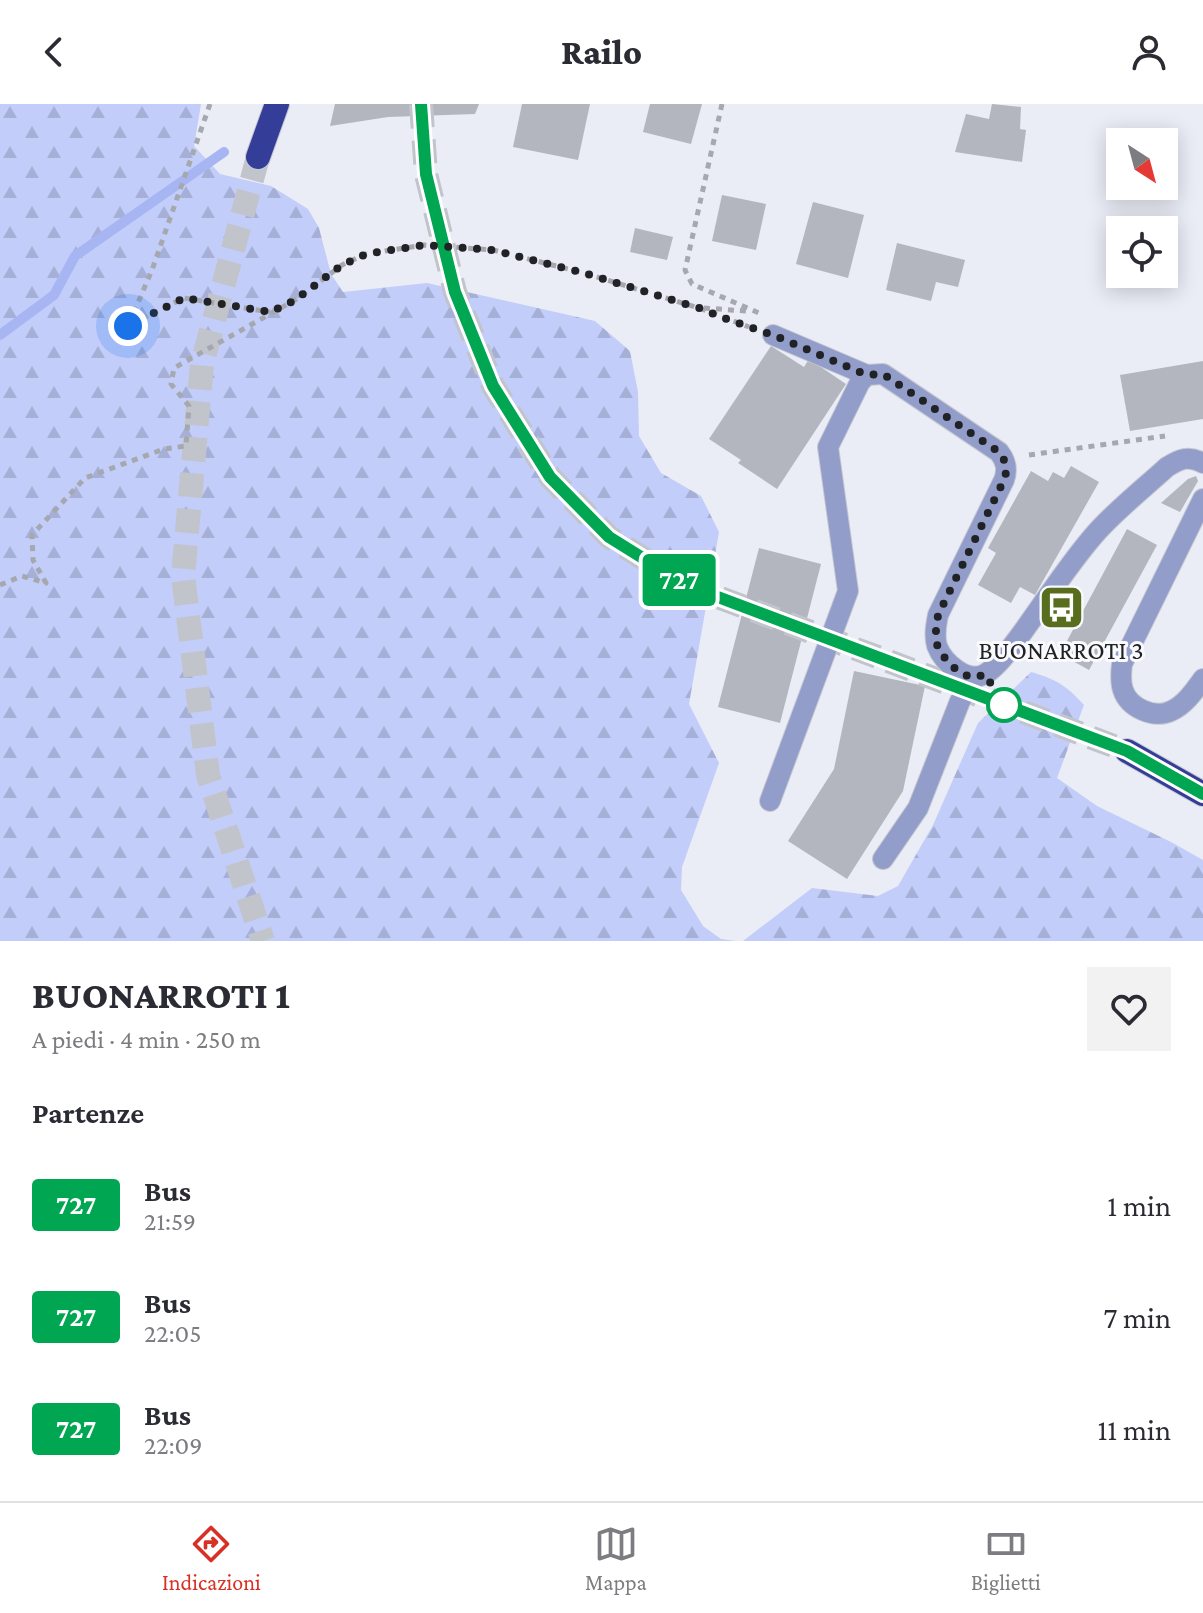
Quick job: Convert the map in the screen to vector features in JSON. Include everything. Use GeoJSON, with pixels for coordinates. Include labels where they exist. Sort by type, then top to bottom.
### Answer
{"type":"FeatureCollection","features":[{"type":"Feature","properties":{"kind":"highway"},"geometry":{"type":"LineString","coordinates":[[258,157],[277,104]]}},
{"type":"Feature","properties":{"kind":"highway"},"geometry":{"type":"LineString","coordinates":[[1127,751],[1203,794]]}},
{"type":"Feature","properties":{"kind":"street"},"geometry":{"type":"LineString","coordinates":[[773,335],[867,375],[883,374],[999,452],[1006,465],[1004,480],[938,615],[937,645],[964,675],[976,677],[993,668],[1094,535],[1167,467],[1180,459],[1203,463]]}},
{"type":"Feature","properties":{"kind":"street"},"geometry":{"type":"LineString","coordinates":[[770,801],[848,591],[828,447],[860,382],[867,375]]}},
{"type":"Feature","properties":{"kind":"street"},"geometry":{"type":"LineString","coordinates":[[1203,499],[1122,664],[1121,675],[1123,690],[1134,705],[1157,714],[1176,709],[1203,679]]}},
{"type":"Feature","properties":{"kind":"street"},"geometry":{"type":"LineString","coordinates":[[883,859],[918,808],[960,701],[976,677]]}},
{"type":"Feature","properties":{"kind":"path"},"geometry":{"type":"LineString","coordinates":[[210,104],[152,270],[128,326],[184,298],[271,312]]}},
{"type":"Feature","properties":{"kind":"path"},"geometry":{"type":"LineString","coordinates":[[692,284],[685,270],[722,104]]}},
{"type":"Feature","properties":{"kind":"path"},"geometry":{"type":"LineString","coordinates":[[0,585],[22,576],[46,583],[33,560],[32,535],[85,478],[164,449],[186,446],[189,406],[171,384],[174,368],[295,300],[342,265],[366,254],[424,245],[493,250],[584,273],[699,308],[773,335]]}},
{"type":"Feature","properties":{"kind":"path"},"geometry":{"type":"LineString","coordinates":[[699,308],[752,311]]}},
{"type":"Feature","properties":{"kind":"path"},"geometry":{"type":"LineString","coordinates":[[1006,465],[1025,455],[1174,435]]}},
{"type":"Feature","properties":{"kind":"green space"},"geometry":{"type":"Polygon","coordinates":[[[0,104],[201,104],[194,146],[220,174],[271,186],[308,209],[319,228],[331,274],[343,292],[427,283],[595,321],[630,351],[638,392],[639,436],[661,473],[701,496],[719,532],[689,704],[719,763],[682,867],[681,890],[703,926],[721,939],[736,941],[0,941],[0,104]]]}},
{"type":"Feature","properties":{"kind":"green space"},"geometry":{"type":"Polygon","coordinates":[[[1031,672],[1060,684],[1084,705],[1057,778],[1097,806],[1203,860],[1203,941],[743,941],[812,888],[878,896],[898,886],[933,825],[978,723],[1031,672]]]}},
{"type":"Feature","properties":{"kind":"building"},"geometry":{"type":"Polygon","coordinates":[[[335,104],[479,104],[475,114],[388,117],[330,126],[335,104]]]}},
{"type":"Feature","properties":{"kind":"building"},"geometry":{"type":"Polygon","coordinates":[[[522,104],[590,104],[578,160],[513,147],[522,104]]]}},
{"type":"Feature","properties":{"kind":"building"},"geometry":{"type":"Polygon","coordinates":[[[650,104],[702,104],[691,144],[643,132],[650,104]]]}},
{"type":"Feature","properties":{"kind":"building"},"geometry":{"type":"Polygon","coordinates":[[[992,104],[1021,107],[1020,129],[1026,130],[1022,162],[955,152],[966,114],[989,119],[992,104]]]}},
{"type":"Feature","properties":{"kind":"building"},"geometry":{"type":"Polygon","coordinates":[[[722,195],[766,204],[756,250],[712,241],[722,195]]]}},
{"type":"Feature","properties":{"kind":"building"},"geometry":{"type":"Polygon","coordinates":[[[813,202],[864,215],[848,278],[796,264],[813,202]]]}},
{"type":"Feature","properties":{"kind":"building"},"geometry":{"type":"Polygon","coordinates":[[[635,228],[673,237],[667,260],[630,252],[635,228]]]}},
{"type":"Feature","properties":{"kind":"building"},"geometry":{"type":"Polygon","coordinates":[[[897,243],[965,260],[958,287],[936,282],[931,301],[886,290],[897,243]]]}},
{"type":"Feature","properties":{"kind":"building"},"geometry":{"type":"Polygon","coordinates":[[[771,346],[804,367],[809,359],[846,384],[777,489],[709,439],[771,346]]]}},
{"type":"Feature","properties":{"kind":"building"},"geometry":{"type":"Polygon","coordinates":[[[1203,361],[1203,419],[1130,431],[1120,375],[1203,361]]]}},
{"type":"Feature","properties":{"kind":"building"},"geometry":{"type":"Polygon","coordinates":[[[1071,466],[1099,482],[1035,595],[1020,587],[1011,603],[978,585],[996,553],[988,548],[1031,471],[1048,481],[1053,472],[1064,478],[1071,466]]]}},
{"type":"Feature","properties":{"kind":"building"},"geometry":{"type":"Polygon","coordinates":[[[1196,476],[1198,481],[1180,512],[1161,503],[1188,479],[1196,476]]]}},
{"type":"Feature","properties":{"kind":"building"},"geometry":{"type":"Polygon","coordinates":[[[1127,529],[1157,545],[1089,670],[1060,654],[1127,529]]]}},
{"type":"Feature","properties":{"kind":"building"},"geometry":{"type":"Polygon","coordinates":[[[759,548],[821,564],[780,723],[718,707],[759,548]]]}},
{"type":"Feature","properties":{"kind":"building"},"geometry":{"type":"Polygon","coordinates":[[[854,671],[925,686],[903,791],[847,879],[788,841],[834,769],[854,671]]]}},
{"type":"Feature","properties":{"kind":"waterway"},"geometry":{"type":"LineString","coordinates":[[0,335],[54,295],[75,256],[224,152]]}},
{"type":"Feature","properties":{"kind":"tunnel"},"geometry":{"type":"LineString","coordinates":[[421,104],[426,174],[455,292],[493,386],[550,477],[609,537],[686,585],[1127,751]]}},
{"type":"Feature","properties":{"kind":"tunnel"},"geometry":{"type":"LineString","coordinates":[[258,157],[202,364],[183,576],[208,775],[263,941]]}},
{"type":"Feature","properties":{"kind":"bus line","name":"727"},"geometry":{"type":"LineString","coordinates":[[421,104],[426,174],[455,292],[493,386],[550,477],[609,537],[686,585],[1127,751],[1203,794]]}},
{"type":"Feature","properties":{"kind":"place","name":"BUONARROTI 3"},"geometry":{"type":"Point","coordinates":[1061,607]}},
{"type":"Feature","properties":{"kind":"route"},"geometry":{"type":"LineString","coordinates":[[128,326],[184,298],[271,312],[295,300],[342,265],[366,254],[424,245],[493,250],[584,273],[699,308],[867,375],[883,374],[999,452],[1004,459],[1004,480],[938,615],[936,630],[937,645],[942,654],[964,675],[976,677],[985,674],[1004,705]]}}]}
